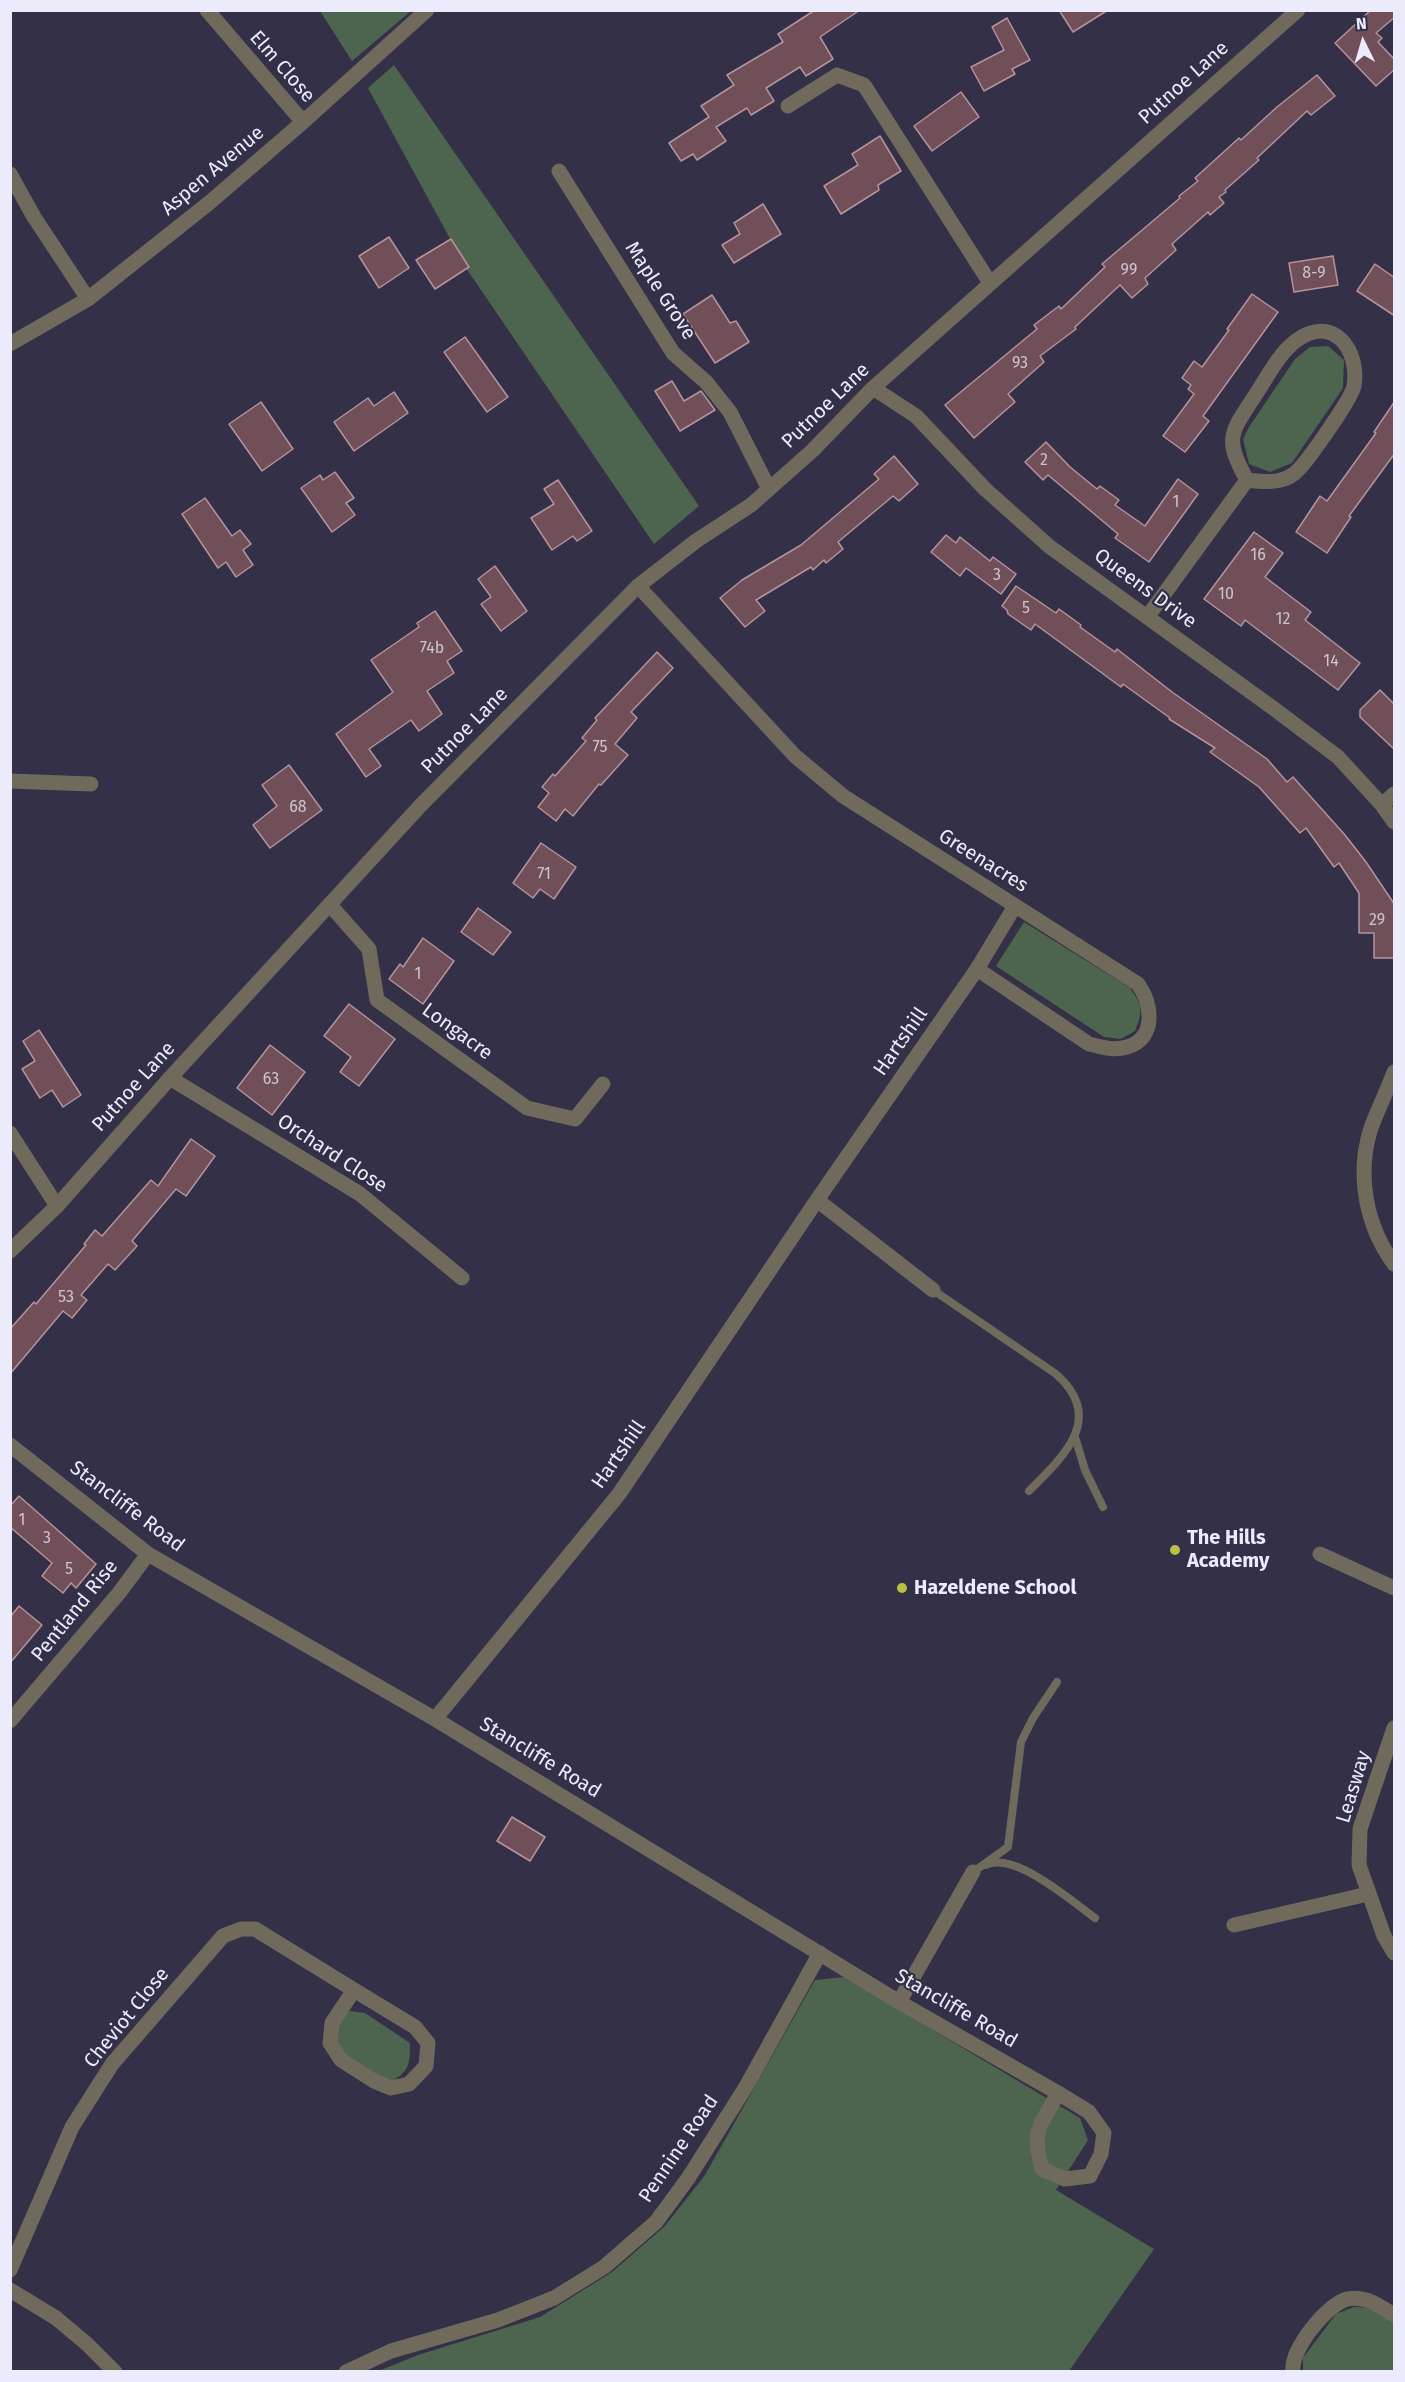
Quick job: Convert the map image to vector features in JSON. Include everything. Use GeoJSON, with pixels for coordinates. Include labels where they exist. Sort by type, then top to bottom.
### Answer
{"type":"FeatureCollection","features":[{"type":"Feature","properties":{"kind":"street","name":"Elm Close"},"geometry":{"type":"LineString","coordinates":[[207,10],[303,122]]}},
{"type":"Feature","properties":{"kind":"street","name":"Aspen Avenue"},"geometry":{"type":"LineString","coordinates":[[10,344],[88,299],[209,203],[427,10]]}},
{"type":"Feature","properties":{"kind":"street","name":"Putnoe Lane"},"geometry":{"type":"LineString","coordinates":[[10,1251],[57,1206],[170,1078],[421,805],[638,586],[696,541],[751,505],[813,450],[873,388],[1298,10]]}},
{"type":"Feature","properties":{"kind":"street"},"geometry":{"type":"LineString","coordinates":[[788,106],[837,75],[864,85],[990,283]]}},
{"type":"Feature","properties":{"kind":"street","name":"Maple Grove"},"geometry":{"type":"LineString","coordinates":[[559,171],[673,353],[706,382],[730,412],[769,489]]}},
{"type":"Feature","properties":{"kind":"street"},"geometry":{"type":"LineString","coordinates":[[10,174],[34,217],[88,299]]}},
{"type":"Feature","properties":{"kind":"street"},"geometry":{"type":"LineString","coordinates":[[1311,332],[1333,333],[1347,344],[1355,365],[1354,389],[1326,433],[1295,473],[1277,482],[1247,480],[1235,458],[1231,441],[1239,421],[1284,351],[1311,332]]}},
{"type":"Feature","properties":{"kind":"street","name":"Queens Drive"},"geometry":{"type":"LineString","coordinates":[[873,388],[916,416],[984,489],[1050,547],[1148,616],[1338,757],[1395,822]]}},
{"type":"Feature","properties":{"kind":"street"},"geometry":{"type":"LineString","coordinates":[[1148,616],[1247,480]]}},
{"type":"Feature","properties":{"kind":"street","name":"Greenacres"},"geometry":{"type":"LineString","coordinates":[[638,586],[803,763],[843,796],[1138,984],[1146,995],[1151,1013],[1145,1035],[1128,1047],[1109,1049],[1089,1044],[977,969]]}},
{"type":"Feature","properties":{"kind":"street"},"geometry":{"type":"LineString","coordinates":[[10,781],[92,784]]}},
{"type":"Feature","properties":{"kind":"street"},"geometry":{"type":"LineString","coordinates":[[1382,805],[1395,794]]}},
{"type":"Feature","properties":{"kind":"street","name":"Longacre"},"geometry":{"type":"LineString","coordinates":[[330,905],[369,949],[377,1000],[527,1108],[575,1119],[603,1084]]}},
{"type":"Feature","properties":{"kind":"street","name":"Hartshill"},"geometry":{"type":"LineString","coordinates":[[435,1719],[619,1494],[817,1200],[977,969],[1015,906]]}},
{"type":"Feature","properties":{"kind":"street"},"geometry":{"type":"LineString","coordinates":[[1395,1072],[1371,1130],[1365,1168],[1366,1206],[1381,1246],[1395,1264]]}},
{"type":"Feature","properties":{"kind":"street","name":"Orchard Close"},"geometry":{"type":"LineString","coordinates":[[170,1078],[360,1194],[462,1278]]}},
{"type":"Feature","properties":{"kind":"street"},"geometry":{"type":"LineString","coordinates":[[10,1133],[57,1206]]}},
{"type":"Feature","properties":{"kind":"street"},"geometry":{"type":"LineString","coordinates":[[817,1200],[933,1290]]}},
{"type":"Feature","properties":{"kind":"street","name":"Stancliffe Road"},"geometry":{"type":"LineString","coordinates":[[10,1445],[148,1554],[435,1719],[899,2002],[1058,2093],[1089,2112],[1104,2133],[1101,2154],[1090,2176],[1065,2180],[1042,2169],[1036,2144],[1041,2122],[1058,2093]]}},
{"type":"Feature","properties":{"kind":"street","name":"Pentland Rise"},"geometry":{"type":"LineString","coordinates":[[10,1721],[119,1593],[148,1554]]}},
{"type":"Feature","properties":{"kind":"street"},"geometry":{"type":"LineString","coordinates":[[1320,1554],[1395,1588]]}},
{"type":"Feature","properties":{"kind":"street","name":"Leasway"},"geometry":{"type":"LineString","coordinates":[[1395,1728],[1360,1829],[1359,1865],[1384,1936],[1395,1953]]}},
{"type":"Feature","properties":{"kind":"street"},"geometry":{"type":"LineString","coordinates":[[899,2002],[972,1872]]}},
{"type":"Feature","properties":{"kind":"street"},"geometry":{"type":"LineString","coordinates":[[1234,1925],[1368,1894]]}},
{"type":"Feature","properties":{"kind":"street","name":"Cheviot Close"},"geometry":{"type":"LineString","coordinates":[[10,2270],[72,2127],[106,2073],[224,1936],[241,1929],[255,1929],[415,2027],[428,2043],[426,2066],[409,2084],[391,2088],[374,2081],[340,2060],[330,2043],[332,2023],[354,1990]]}},
{"type":"Feature","properties":{"kind":"street","name":"Pennine Road"},"geometry":{"type":"LineString","coordinates":[[346,2372],[391,2351],[498,2320],[554,2298],[604,2267],[656,2222],[689,2177],[747,2085],[820,1953]]}},
{"type":"Feature","properties":{"kind":"street"},"geometry":{"type":"LineString","coordinates":[[10,2290],[56,2318],[115,2372]]}},
{"type":"Feature","properties":{"kind":"street"},"geometry":{"type":"LineString","coordinates":[[1293,2372],[1292,2365],[1296,2352],[1307,2336],[1333,2308],[1347,2299],[1370,2300],[1395,2315]]}},
{"type":"Feature","properties":{"kind":"lane"},"geometry":{"type":"LineString","coordinates":[[933,1290],[1069,1386],[1078,1403],[1079,1416],[1075,1437],[1055,1465],[1029,1491]]}},
{"type":"Feature","properties":{"kind":"lane"},"geometry":{"type":"LineString","coordinates":[[1075,1437],[1085,1470],[1103,1507]]}},
{"type":"Feature","properties":{"kind":"lane"},"geometry":{"type":"LineString","coordinates":[[972,1872],[1008,1847],[1021,1742],[1057,1682]]}},
{"type":"Feature","properties":{"kind":"lane"},"geometry":{"type":"LineString","coordinates":[[972,1872],[993,1862],[1010,1864],[1035,1875],[1095,1918]]}},
{"type":"Feature","properties":{"kind":"green space"},"geometry":{"type":"Polygon","coordinates":[[[320,11],[411,11],[352,61],[320,11]]]}},
{"type":"Feature","properties":{"kind":"green space"},"geometry":{"type":"Polygon","coordinates":[[[394,65],[699,506],[654,544],[466,268],[368,88],[394,65]]]}},
{"type":"Feature","properties":{"kind":"green space"},"geometry":{"type":"Polygon","coordinates":[[[1328,346],[1344,360],[1343,388],[1292,463],[1270,472],[1249,464],[1243,439],[1249,427],[1295,359],[1310,347],[1328,346]]]}},
{"type":"Feature","properties":{"kind":"green space"},"geometry":{"type":"Polygon","coordinates":[[[1024,922],[1130,988],[1140,1009],[1135,1031],[1121,1039],[1104,1037],[996,966],[1024,922]]]}},
{"type":"Feature","properties":{"kind":"green space"},"geometry":{"type":"Polygon","coordinates":[[[844,1977],[1080,2118],[1088,2140],[1056,2190],[1154,2249],[1069,2371],[376,2372],[418,2355],[540,2317],[612,2272],[665,2226],[705,2175],[815,1980],[844,1977]]]}},
{"type":"Feature","properties":{"kind":"green space"},"geometry":{"type":"Polygon","coordinates":[[[350,2011],[365,2013],[410,2043],[407,2067],[396,2079],[389,2083],[334,2051],[338,2019],[350,2011]]]}},
{"type":"Feature","properties":{"kind":"green space"},"geometry":{"type":"Polygon","coordinates":[[[1354,2307],[1373,2308],[1394,2323],[1394,2370],[1303,2372],[1303,2358],[1336,2314],[1354,2307]]]}},
{"type":"Feature","properties":{"kind":"building"},"geometry":{"type":"Polygon","coordinates":[[[815,10],[860,10],[820,37],[833,59],[806,76],[800,67],[766,88],[774,101],[751,115],[747,108],[716,127],[726,141],[697,160],[693,154],[681,161],[669,143],[709,117],[701,106],[734,85],[727,75],[783,42],[778,34],[815,10]]]}},
{"type":"Feature","properties":{"kind":"building"},"geometry":{"type":"Polygon","coordinates":[[[1059,10],[1108,10],[1073,32],[1059,10]]]}},
{"type":"Feature","properties":{"kind":"building"},"geometry":{"type":"Polygon","coordinates":[[[1371,10],[1395,10],[1395,17],[1376,33],[1382,38],[1378,42],[1395,60],[1395,69],[1376,86],[1335,43],[1371,10]]]}},
{"type":"Feature","properties":{"kind":"building"},"geometry":{"type":"Polygon","coordinates":[[[1007,18],[1030,60],[1012,69],[1015,74],[984,91],[971,67],[1004,50],[992,27],[1007,18]]]}},
{"type":"Feature","properties":{"kind":"building"},"geometry":{"type":"Polygon","coordinates":[[[1317,75],[1335,96],[1311,115],[1307,111],[1257,158],[1259,160],[1225,190],[1226,192],[1219,197],[1224,203],[1210,215],[1208,212],[1172,244],[1176,250],[1145,278],[1148,284],[1132,298],[1120,285],[1075,327],[1076,329],[1040,356],[1044,362],[1008,394],[1015,402],[974,438],[945,405],[1037,329],[1034,325],[1059,306],[1061,309],[1105,267],[1102,264],[1198,181],[1195,178],[1239,138],[1241,140],[1317,75]]]}},
{"type":"Feature","properties":{"kind":"building"},"geometry":{"type":"Polygon","coordinates":[[[961,92],[979,117],[932,151],[914,126],[961,92]]]}},
{"type":"Feature","properties":{"kind":"building"},"geometry":{"type":"Polygon","coordinates":[[[880,136],[901,171],[878,185],[879,190],[841,214],[824,186],[858,165],[852,154],[880,136]]]}},
{"type":"Feature","properties":{"kind":"building"},"geometry":{"type":"Polygon","coordinates":[[[763,204],[781,234],[734,263],[722,245],[740,234],[734,223],[763,204]]]}},
{"type":"Feature","properties":{"kind":"building"},"geometry":{"type":"Polygon","coordinates":[[[389,237],[409,268],[379,288],[359,256],[389,237]]]}},
{"type":"Feature","properties":{"kind":"building"},"geometry":{"type":"Polygon","coordinates":[[[451,239],[469,267],[435,289],[416,260],[451,239]]]}},
{"type":"Feature","properties":{"kind":"building"},"geometry":{"type":"Polygon","coordinates":[[[1333,256],[1338,285],[1294,292],[1289,263],[1333,256]]]}},
{"type":"Feature","properties":{"kind":"building"},"geometry":{"type":"Polygon","coordinates":[[[1375,264],[1395,278],[1395,316],[1357,291],[1375,264]]]}},
{"type":"Feature","properties":{"kind":"building"},"geometry":{"type":"Polygon","coordinates":[[[1252,294],[1278,312],[1203,416],[1209,421],[1185,452],[1163,436],[1194,394],[1188,389],[1191,385],[1182,378],[1194,361],[1202,367],[1252,294]]]}},
{"type":"Feature","properties":{"kind":"building"},"geometry":{"type":"Polygon","coordinates":[[[712,295],[730,323],[736,321],[749,342],[715,363],[683,314],[712,295]]]}},
{"type":"Feature","properties":{"kind":"building"},"geometry":{"type":"Polygon","coordinates":[[[465,337],[508,397],[487,412],[444,352],[465,337]]]}},
{"type":"Feature","properties":{"kind":"building"},"geometry":{"type":"Polygon","coordinates":[[[672,381],[684,401],[701,391],[715,410],[680,431],[655,391],[672,381]]]}},
{"type":"Feature","properties":{"kind":"building"},"geometry":{"type":"Polygon","coordinates":[[[394,392],[408,413],[354,451],[334,422],[368,398],[374,406],[394,392]]]}},
{"type":"Feature","properties":{"kind":"building"},"geometry":{"type":"Polygon","coordinates":[[[1395,401],[1395,453],[1349,516],[1351,517],[1327,553],[1296,532],[1320,496],[1327,501],[1376,433],[1374,432],[1395,401]]]}},
{"type":"Feature","properties":{"kind":"building"},"geometry":{"type":"Polygon","coordinates":[[[261,402],[293,449],[262,471],[229,424],[261,402]]]}},
{"type":"Feature","properties":{"kind":"building"},"geometry":{"type":"Polygon","coordinates":[[[1046,442],[1070,467],[1097,489],[1100,486],[1119,500],[1115,505],[1145,526],[1178,479],[1198,494],[1149,562],[1115,538],[1118,534],[1048,475],[1043,480],[1025,462],[1046,442]]]}},
{"type":"Feature","properties":{"kind":"building"},"geometry":{"type":"Polygon","coordinates":[[[894,456],[918,484],[899,501],[893,496],[838,542],[843,549],[826,563],[824,560],[813,570],[811,567],[756,600],[765,611],[745,627],[720,598],[742,580],[801,545],[879,479],[874,474],[894,456]]]}},
{"type":"Feature","properties":{"kind":"building"},"geometry":{"type":"Polygon","coordinates":[[[335,472],[354,498],[346,503],[355,515],[332,532],[301,488],[320,475],[323,480],[335,472]]]}},
{"type":"Feature","properties":{"kind":"building"},"geometry":{"type":"Polygon","coordinates":[[[558,480],[592,531],[577,541],[573,536],[552,550],[531,518],[554,504],[544,489],[558,480]]]}},
{"type":"Feature","properties":{"kind":"building"},"geometry":{"type":"Polygon","coordinates":[[[205,498],[232,536],[240,530],[251,544],[243,550],[253,565],[236,577],[226,562],[218,568],[182,514],[205,498]]]}},
{"type":"Feature","properties":{"kind":"building"},"geometry":{"type":"Polygon","coordinates":[[[1254,532],[1283,553],[1265,577],[1311,612],[1305,620],[1360,663],[1338,690],[1245,620],[1241,626],[1204,599],[1254,532]]]}},
{"type":"Feature","properties":{"kind":"building"},"geometry":{"type":"Polygon","coordinates":[[[946,535],[956,543],[960,537],[990,561],[993,557],[1016,574],[1001,594],[966,568],[960,576],[931,552],[946,535]]]}},
{"type":"Feature","properties":{"kind":"building"},"geometry":{"type":"Polygon","coordinates":[[[495,566],[527,611],[501,631],[481,604],[491,597],[478,579],[495,566]]]}},
{"type":"Feature","properties":{"kind":"building"},"geometry":{"type":"Polygon","coordinates":[[[1016,586],[1056,613],[1059,609],[1115,652],[1117,649],[1172,692],[1267,759],[1287,782],[1293,777],[1345,835],[1395,905],[1395,958],[1374,958],[1374,933],[1359,933],[1359,893],[1339,863],[1334,867],[1306,828],[1300,833],[1259,787],[1210,752],[1215,748],[1169,719],[1123,684],[1121,687],[1035,624],[1031,630],[1008,614],[1002,606],[1016,586]]]}},
{"type":"Feature","properties":{"kind":"building"},"geometry":{"type":"Polygon","coordinates":[[[435,611],[462,651],[447,661],[454,673],[427,691],[442,714],[419,731],[411,720],[369,749],[381,766],[366,777],[336,734],[393,692],[371,660],[419,627],[417,623],[435,611]]]}},
{"type":"Feature","properties":{"kind":"building"},"geometry":{"type":"Polygon","coordinates":[[[657,652],[673,668],[631,712],[637,718],[615,744],[628,755],[601,785],[599,784],[573,816],[565,809],[556,821],[538,807],[549,793],[542,787],[586,741],[582,738],[597,720],[595,718],[657,652]]]}},
{"type":"Feature","properties":{"kind":"building"},"geometry":{"type":"Polygon","coordinates":[[[1380,690],[1395,705],[1395,750],[1360,717],[1360,710],[1380,690]]]}},
{"type":"Feature","properties":{"kind":"building"},"geometry":{"type":"Polygon","coordinates":[[[289,765],[322,810],[270,848],[253,825],[277,806],[262,785],[289,765]]]}},
{"type":"Feature","properties":{"kind":"building"},"geometry":{"type":"Polygon","coordinates":[[[541,843],[576,867],[554,899],[540,889],[533,898],[513,883],[541,843]]]}},
{"type":"Feature","properties":{"kind":"building"},"geometry":{"type":"Polygon","coordinates":[[[478,908],[511,932],[493,955],[461,932],[478,908]]]}},
{"type":"Feature","properties":{"kind":"building"},"geometry":{"type":"Polygon","coordinates":[[[423,938],[454,961],[423,1004],[389,979],[400,964],[403,967],[423,938]]]}},
{"type":"Feature","properties":{"kind":"building"},"geometry":{"type":"Polygon","coordinates":[[[349,1004],[395,1039],[359,1086],[340,1072],[351,1057],[324,1036],[349,1004]]]}},
{"type":"Feature","properties":{"kind":"building"},"geometry":{"type":"Polygon","coordinates":[[[39,1030],[81,1095],[63,1107],[52,1090],[40,1098],[22,1069],[35,1061],[23,1041],[39,1030]]]}},
{"type":"Feature","properties":{"kind":"building"},"geometry":{"type":"Polygon","coordinates":[[[270,1045],[305,1072],[272,1115],[237,1088],[270,1045]]]}},
{"type":"Feature","properties":{"kind":"building"},"geometry":{"type":"Polygon","coordinates":[[[191,1139],[215,1156],[186,1196],[176,1189],[132,1241],[137,1246],[115,1270],[108,1264],[81,1295],[87,1300],[72,1318],[63,1311],[10,1374],[10,1329],[34,1302],[36,1304],[86,1245],[84,1244],[95,1230],[102,1236],[151,1180],[158,1186],[191,1139]]]}},
{"type":"Feature","properties":{"kind":"building"},"geometry":{"type":"Polygon","coordinates":[[[19,1496],[96,1564],[76,1588],[71,1583],[63,1593],[42,1576],[52,1563],[10,1527],[10,1506],[19,1496]]]}},
{"type":"Feature","properties":{"kind":"building"},"geometry":{"type":"Polygon","coordinates":[[[19,1606],[42,1625],[10,1663],[10,1617],[19,1606]]]}},
{"type":"Feature","properties":{"kind":"building"},"geometry":{"type":"Polygon","coordinates":[[[512,1817],[545,1837],[530,1861],[497,1841],[512,1817]]]}},
{"type":"Feature","properties":{"kind":"place","name":"The Hills Academy"},"geometry":{"type":"Point","coordinates":[1175,1550]}},
{"type":"Feature","properties":{"kind":"place","name":"Hazeldene School"},"geometry":{"type":"Point","coordinates":[902,1588]}}]}
